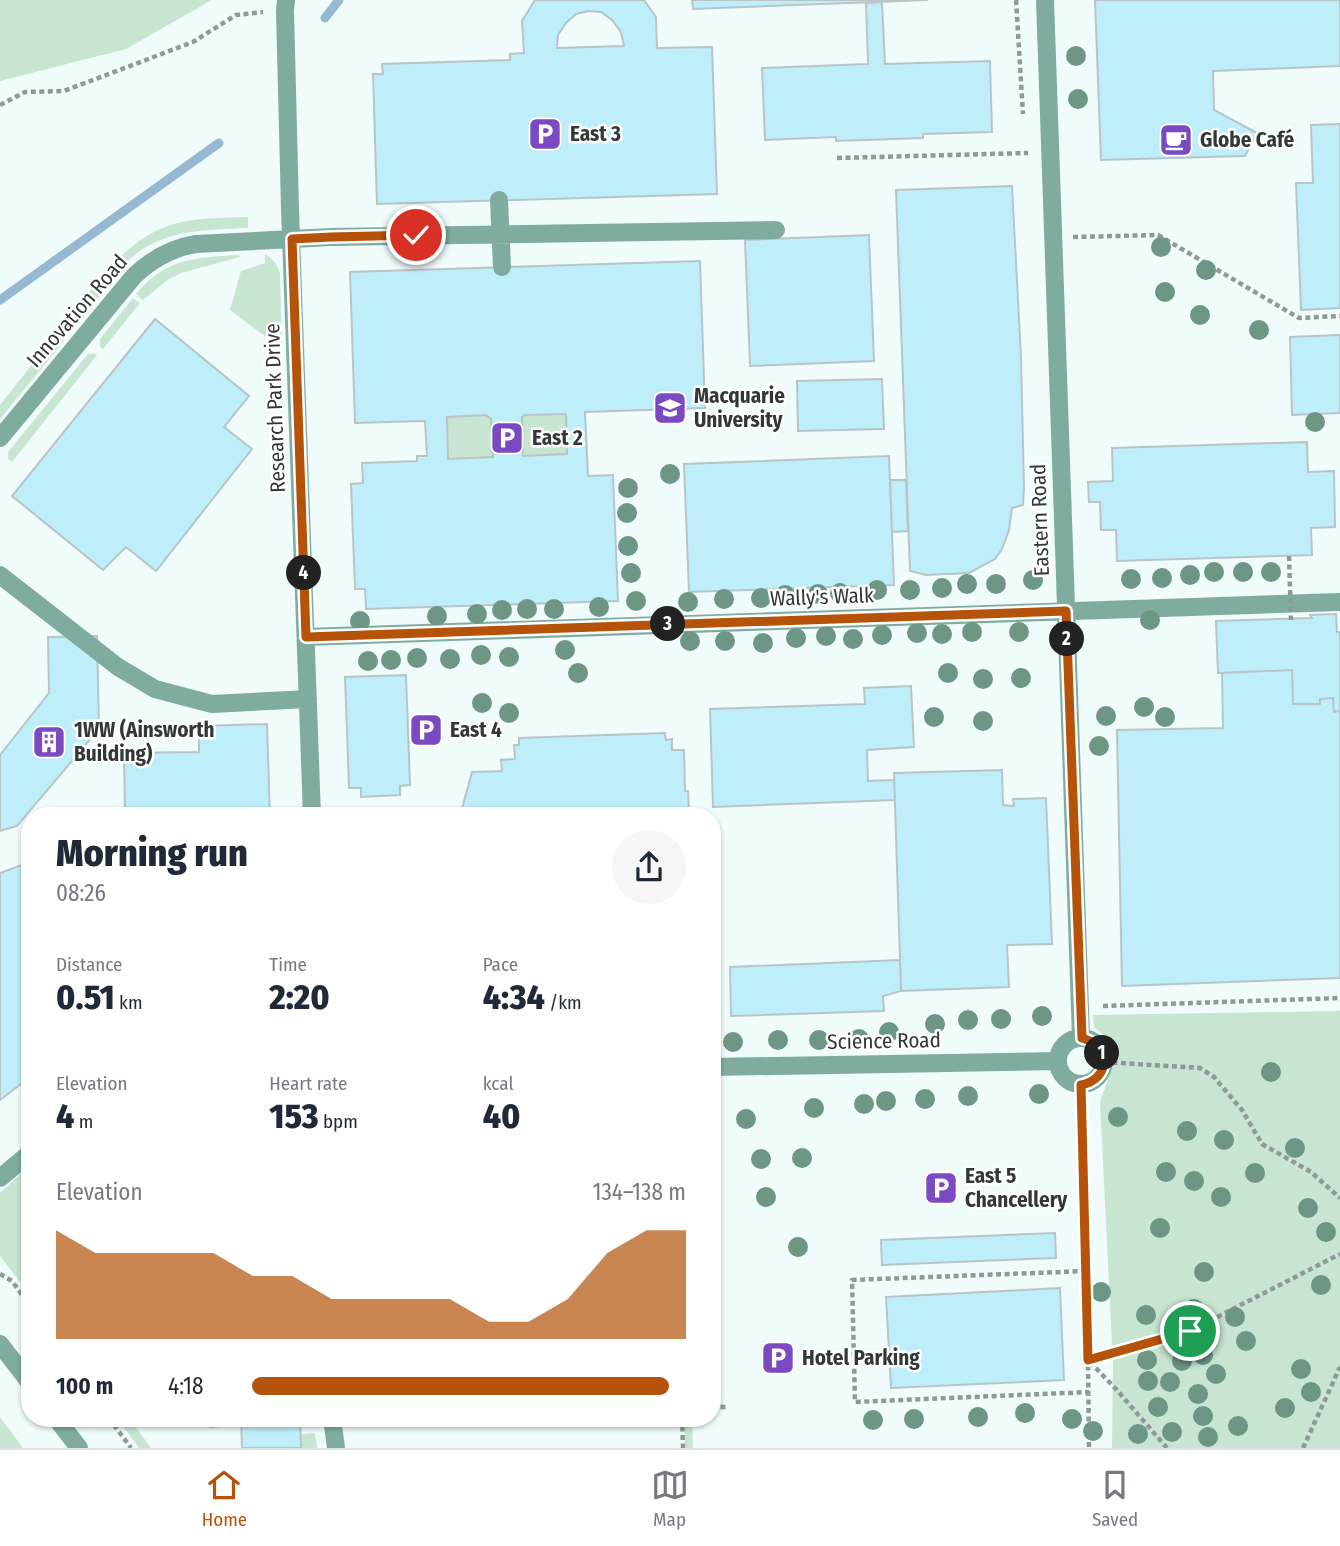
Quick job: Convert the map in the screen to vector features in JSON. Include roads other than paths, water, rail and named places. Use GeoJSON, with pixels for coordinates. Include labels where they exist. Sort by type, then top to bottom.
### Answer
{"type":"FeatureCollection","features":[{"type":"Feature","properties":{"kind":"street","name":"Eastern Road"},"geometry":{"type":"LineString","coordinates":[[1045,0],[1082,1038]]}},
{"type":"Feature","properties":{"kind":"street","name":"Research Park Drive"},"geometry":{"type":"LineString","coordinates":[[286,5],[290,209],[312,807]]}},
{"type":"Feature","properties":{"kind":"street"},"geometry":{"type":"LineString","coordinates":[[499,200],[502,267]]}},
{"type":"Feature","properties":{"kind":"street","name":"Innovation Road"},"geometry":{"type":"LineString","coordinates":[[0,438],[143,267],[155,258],[182,247],[195,244],[331,237],[776,230]]}},
{"type":"Feature","properties":{"kind":"street"},"geometry":{"type":"LineString","coordinates":[[0,575],[118,667],[155,689],[212,704],[308,699]]}},
{"type":"Feature","properties":{"kind":"street","name":"Wally's Walk"},"geometry":{"type":"LineString","coordinates":[[306,637],[1340,602]]}},
{"type":"Feature","properties":{"kind":"street"},"geometry":{"type":"LineString","coordinates":[[1082,1038],[1100,1048],[1104,1062],[1099,1075],[1081,1085],[1062,1075],[1057,1061],[1062,1048],[1082,1038]]}},
{"type":"Feature","properties":{"kind":"street","name":"Science Road"},"geometry":{"type":"LineString","coordinates":[[721,1067],[1057,1061]]}},
{"type":"Feature","properties":{"kind":"street"},"geometry":{"type":"LineString","coordinates":[[0,1178],[21,1160]]}},
{"type":"Feature","properties":{"kind":"street"},"geometry":{"type":"LineString","coordinates":[[0,1343],[21,1371]]}},
{"type":"Feature","properties":{"kind":"street"},"geometry":{"type":"LineString","coordinates":[[63,1427],[79,1448]]}},
{"type":"Feature","properties":{"kind":"street"},"geometry":{"type":"LineString","coordinates":[[333,1427],[336,1448]]}},
{"type":"Feature","properties":{"kind":"waterway"},"geometry":{"type":"LineString","coordinates":[[325,18],[339,0]]}},
{"type":"Feature","properties":{"kind":"waterway"},"geometry":{"type":"LineString","coordinates":[[0,300],[219,143]]}},
{"type":"Feature","properties":{"kind":"place","name":"East 3"},"geometry":{"type":"Point","coordinates":[545,134]}},
{"type":"Feature","properties":{"kind":"place","name":"Globe Café"},"geometry":{"type":"Point","coordinates":[1176,140]}},
{"type":"Feature","properties":{"kind":"place","name":"Macquarie University"},"geometry":{"type":"Point","coordinates":[670,408]}},
{"type":"Feature","properties":{"kind":"place","name":"East 2"},"geometry":{"type":"Point","coordinates":[507,438]}},
{"type":"Feature","properties":{"kind":"place","name":"East 4"},"geometry":{"type":"Point","coordinates":[426,730]}},
{"type":"Feature","properties":{"kind":"place","name":"1WW (Ainsworth Building)"},"geometry":{"type":"Point","coordinates":[49,742]}},
{"type":"Feature","properties":{"kind":"place","name":"East 5 Chancellery"},"geometry":{"type":"Point","coordinates":[941,1188]}},
{"type":"Feature","properties":{"kind":"place","name":"Hotel Parking"},"geometry":{"type":"Point","coordinates":[778,1358]}}]}
